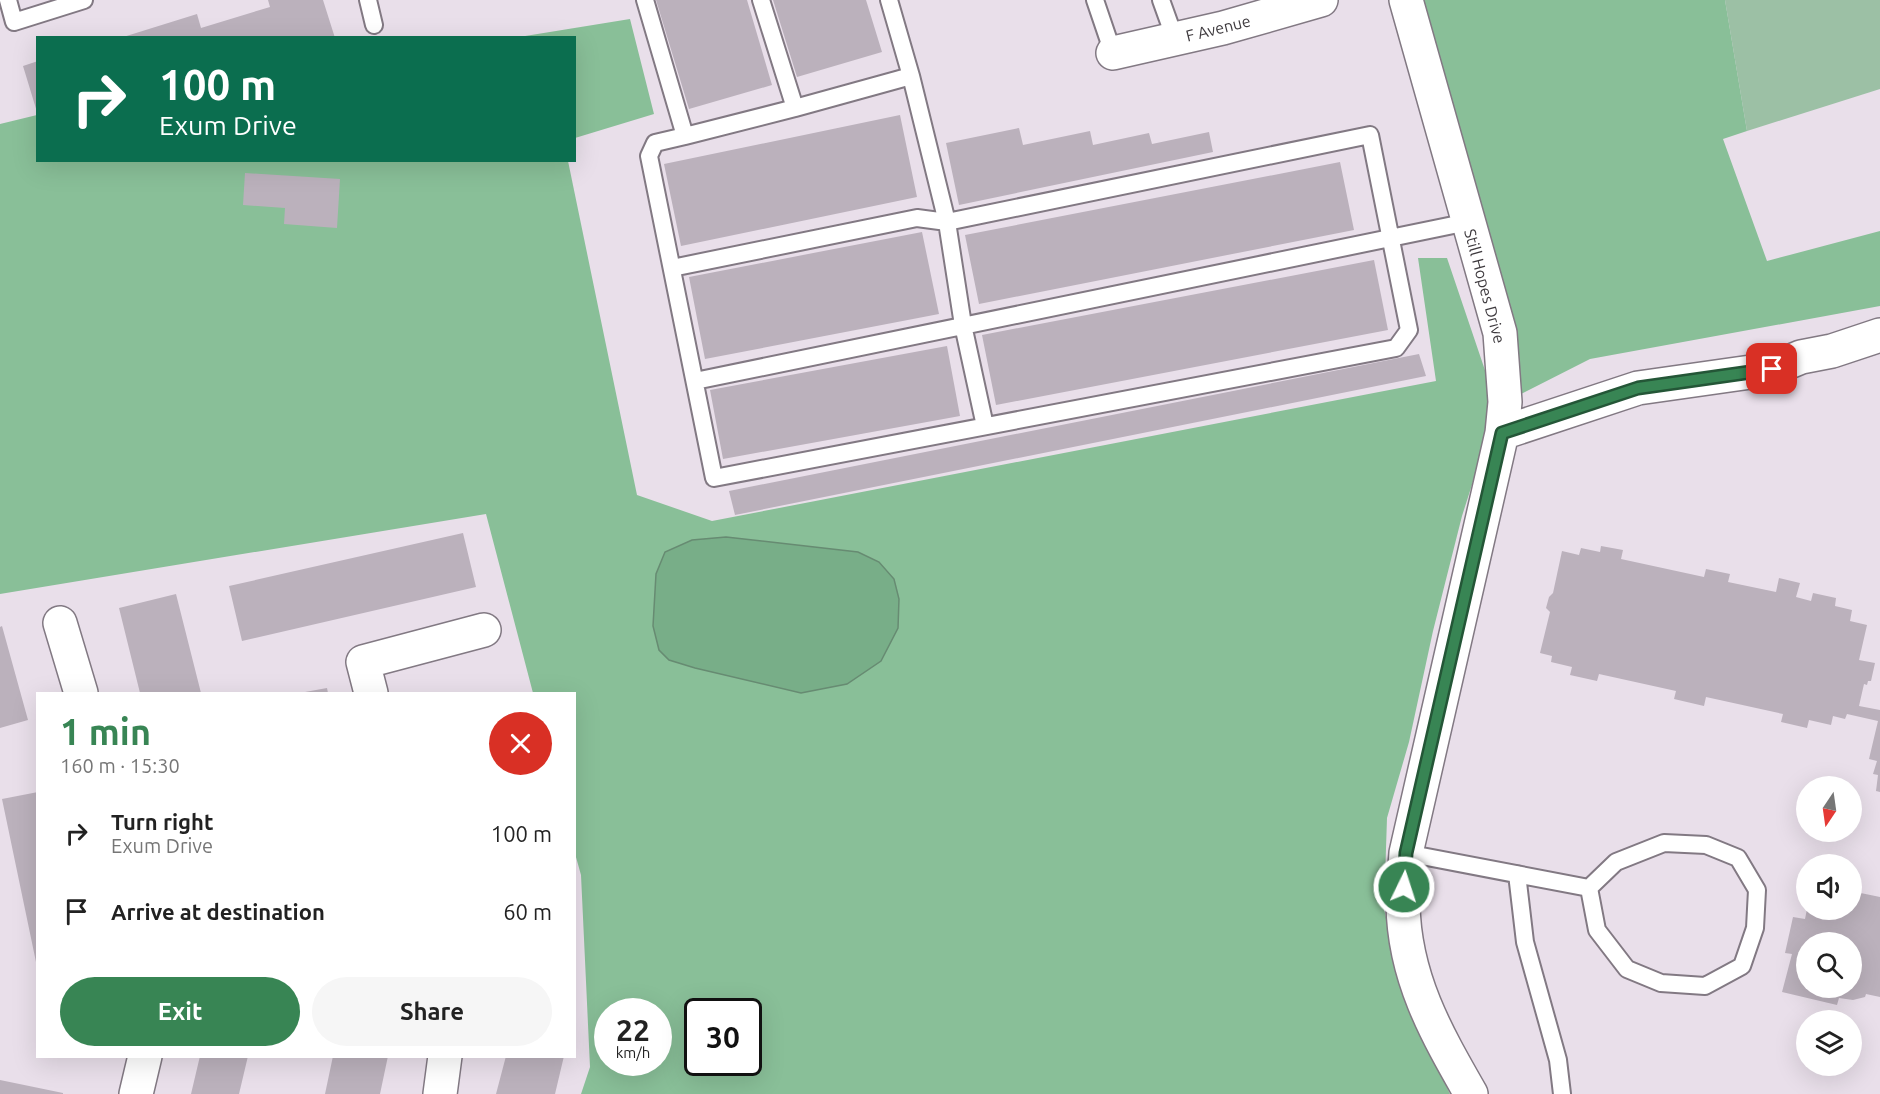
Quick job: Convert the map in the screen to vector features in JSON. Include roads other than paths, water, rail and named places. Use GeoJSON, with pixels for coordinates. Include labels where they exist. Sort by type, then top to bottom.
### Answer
{"type":"FeatureCollection","features":[{"type":"Feature","properties":{"kind":"street","name":"F Avenue"},"geometry":{"type":"LineString","coordinates":[[1113,53],[1175,39],[1260,8],[1319,0]]}},
{"type":"Feature","properties":{"kind":"street","name":"Still Hopes Drive"},"geometry":{"type":"LineString","coordinates":[[1406,0],[1500,333],[1505,402],[1502,433],[1406,853],[1403,904],[1408,954],[1418,990],[1435,1031],[1471,1094]]}},
{"type":"Feature","properties":{"kind":"street"},"geometry":{"type":"LineString","coordinates":[[1502,433],[1638,388],[1772,369],[1801,357],[1832,351],[1880,334]]}},
{"type":"Feature","properties":{"kind":"street"},"geometry":{"type":"LineString","coordinates":[[60,623],[81,692]]}},
{"type":"Feature","properties":{"kind":"street"},"geometry":{"type":"LineString","coordinates":[[371,692],[363,662],[484,630]]}},
{"type":"Feature","properties":{"kind":"street"},"geometry":{"type":"LineString","coordinates":[[136,1094],[145,1058]]}},
{"type":"Feature","properties":{"kind":"street"},"geometry":{"type":"LineString","coordinates":[[440,1094],[445,1058]]}},
{"type":"Feature","properties":{"kind":"lane"},"geometry":{"type":"LineString","coordinates":[[8,0],[14,22],[84,0]]}},
{"type":"Feature","properties":{"kind":"lane"},"geometry":{"type":"LineString","coordinates":[[368,0],[374,25]]}},
{"type":"Feature","properties":{"kind":"lane"},"geometry":{"type":"LineString","coordinates":[[645,0],[685,136]]}},
{"type":"Feature","properties":{"kind":"lane"},"geometry":{"type":"LineString","coordinates":[[761,0],[795,108]]}},
{"type":"Feature","properties":{"kind":"lane"},"geometry":{"type":"LineString","coordinates":[[889,0],[911,76],[947,222],[963,325],[985,426]]}},
{"type":"Feature","properties":{"kind":"lane"},"geometry":{"type":"LineString","coordinates":[[1095,0],[1113,53]]}},
{"type":"Feature","properties":{"kind":"lane"},"geometry":{"type":"LineString","coordinates":[[1161,0],[1175,39]]}},
{"type":"Feature","properties":{"kind":"lane"},"geometry":{"type":"LineString","coordinates":[[672,268],[916,218],[947,222],[1370,135],[1409,330],[1396,348],[714,478],[649,156],[655,143],[911,76]]}},
{"type":"Feature","properties":{"kind":"lane"},"geometry":{"type":"LineString","coordinates":[[694,381],[1468,222]]}},
{"type":"Feature","properties":{"kind":"lane"},"geometry":{"type":"LineString","coordinates":[[1664,843],[1706,845],[1738,858],[1757,890],[1755,928],[1742,966],[1706,986],[1661,984],[1627,969],[1597,930],[1589,888],[1616,862],[1664,843]]}},
{"type":"Feature","properties":{"kind":"lane"},"geometry":{"type":"LineString","coordinates":[[1406,853],[1589,888]]}},
{"type":"Feature","properties":{"kind":"lane"},"geometry":{"type":"LineString","coordinates":[[1517,874],[1525,942],[1558,1060],[1562,1094]]}}]}
